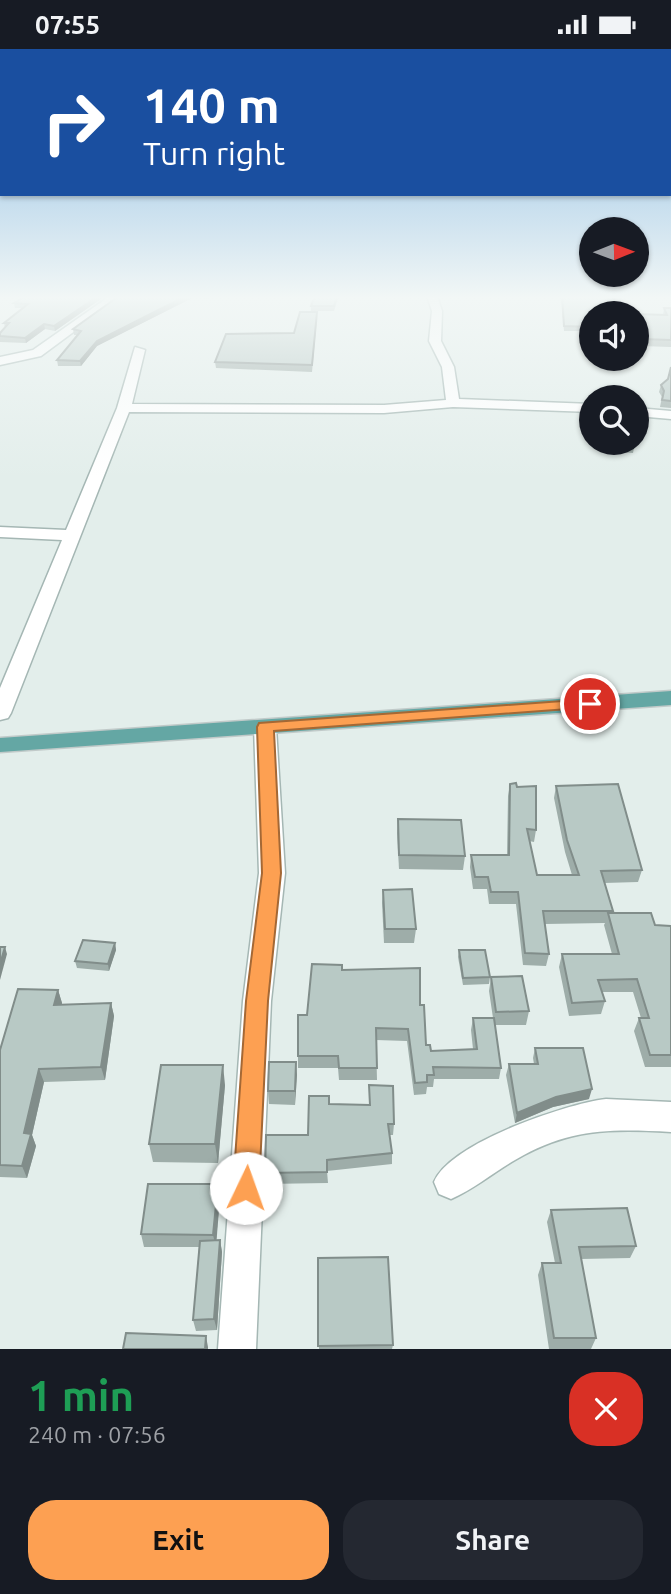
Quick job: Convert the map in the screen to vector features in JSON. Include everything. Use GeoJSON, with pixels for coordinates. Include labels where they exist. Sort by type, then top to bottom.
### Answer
{"type":"FeatureCollection","features":[{"type":"Feature","properties":{"kind":"main road"},"geometry":{"type":"LineString","coordinates":[[0,745],[671,698]]}},
{"type":"Feature","properties":{"kind":"street"},"geometry":{"type":"LineString","coordinates":[[0,361],[20,357]]}},
{"type":"Feature","properties":{"kind":"street"},"geometry":{"type":"LineString","coordinates":[[0,713],[124,408],[137,357]]}},
{"type":"Feature","properties":{"kind":"street"},"geometry":{"type":"LineString","coordinates":[[443,357],[448,367],[453,403]]}},
{"type":"Feature","properties":{"kind":"street"},"geometry":{"type":"LineString","coordinates":[[124,408],[384,409],[453,403],[579,408]]}},
{"type":"Feature","properties":{"kind":"street"},"geometry":{"type":"LineString","coordinates":[[649,413],[671,415]]}},
{"type":"Feature","properties":{"kind":"street"},"geometry":{"type":"LineString","coordinates":[[0,532],[73,535]]}},
{"type":"Feature","properties":{"kind":"street"},"geometry":{"type":"LineString","coordinates":[[237,1349],[257,1001],[272,873],[265,727]]}},
{"type":"Feature","properties":{"kind":"street"},"geometry":{"type":"LineString","coordinates":[[451,1182],[527,1134],[576,1119],[607,1114],[671,1117]]}},
{"type":"Feature","properties":{"kind":"building"},"geometry":{"type":"Polygon","coordinates":[[[60,357],[84,357],[80,361],[57,360],[60,357]]]}},
{"type":"Feature","properties":{"kind":"building"},"geometry":{"type":"Polygon","coordinates":[[[217,357],[313,357],[312,365],[215,362],[217,357]]]}},
{"type":"Feature","properties":{"kind":"building"},"geometry":{"type":"Polygon","coordinates":[[[671,367],[671,401],[662,400],[664,391],[661,385],[668,379],[671,367]]]}},
{"type":"Feature","properties":{"kind":"building"},"geometry":{"type":"Polygon","coordinates":[[[516,783],[517,787],[536,786],[536,830],[527,829],[537,875],[579,875],[567,840],[556,786],[618,784],[642,870],[601,871],[613,911],[543,911],[549,954],[525,953],[518,892],[491,892],[488,877],[475,877],[471,855],[509,855],[510,784],[516,783]]]}},
{"type":"Feature","properties":{"kind":"building"},"geometry":{"type":"Polygon","coordinates":[[[398,819],[461,820],[465,856],[399,855],[398,819]]]}},
{"type":"Feature","properties":{"kind":"building"},"geometry":{"type":"Polygon","coordinates":[[[412,889],[416,929],[385,929],[383,890],[412,889]]]}},
{"type":"Feature","properties":{"kind":"building"},"geometry":{"type":"Polygon","coordinates":[[[608,913],[651,913],[655,925],[671,926],[671,1055],[650,1055],[639,1018],[649,1018],[637,979],[598,980],[605,1001],[572,1003],[562,954],[619,954],[608,913]]]}},
{"type":"Feature","properties":{"kind":"building"},"geometry":{"type":"Polygon","coordinates":[[[83,940],[115,943],[108,964],[75,961],[83,940]]]}},
{"type":"Feature","properties":{"kind":"building"},"geometry":{"type":"Polygon","coordinates":[[[0,947],[5,947],[0,964],[0,947]]]}},
{"type":"Feature","properties":{"kind":"building"},"geometry":{"type":"Polygon","coordinates":[[[459,950],[485,950],[490,977],[463,978],[459,950]]]}},
{"type":"Feature","properties":{"kind":"building"},"geometry":{"type":"Polygon","coordinates":[[[312,964],[342,965],[342,970],[420,968],[420,1005],[424,1005],[426,1045],[430,1045],[431,1051],[477,1049],[473,1018],[494,1018],[501,1068],[433,1067],[434,1075],[427,1075],[427,1082],[415,1083],[408,1029],[376,1028],[377,1068],[339,1068],[338,1056],[298,1056],[298,1015],[307,1015],[312,964]]]}},
{"type":"Feature","properties":{"kind":"building"},"geometry":{"type":"Polygon","coordinates":[[[522,976],[529,1011],[496,1012],[491,977],[522,976]]]}},
{"type":"Feature","properties":{"kind":"building"},"geometry":{"type":"Polygon","coordinates":[[[18,989],[58,990],[54,1005],[111,1003],[101,1067],[39,1069],[24,1133],[31,1134],[22,1166],[0,1165],[0,1050],[18,989]]]}},
{"type":"Feature","properties":{"kind":"building"},"geometry":{"type":"Polygon","coordinates":[[[535,1048],[583,1048],[592,1089],[556,1097],[517,1113],[509,1064],[538,1064],[535,1048]]]}},
{"type":"Feature","properties":{"kind":"building"},"geometry":{"type":"Polygon","coordinates":[[[269,1062],[296,1062],[295,1091],[268,1091],[269,1062]]]}},
{"type":"Feature","properties":{"kind":"building"},"geometry":{"type":"Polygon","coordinates":[[[161,1065],[223,1065],[215,1144],[149,1144],[161,1065]]]}},
{"type":"Feature","properties":{"kind":"building"},"geometry":{"type":"Polygon","coordinates":[[[369,1085],[393,1086],[394,1124],[388,1124],[392,1153],[327,1160],[327,1172],[265,1173],[266,1135],[308,1135],[309,1096],[329,1096],[329,1104],[370,1105],[369,1085]]]}},
{"type":"Feature","properties":{"kind":"building"},"geometry":{"type":"Polygon","coordinates":[[[148,1184],[218,1184],[213,1235],[141,1234],[148,1184]]]}},
{"type":"Feature","properties":{"kind":"building"},"geometry":{"type":"Polygon","coordinates":[[[627,1208],[636,1246],[579,1247],[596,1338],[554,1338],[542,1263],[561,1263],[551,1210],[627,1208]]]}},
{"type":"Feature","properties":{"kind":"building"},"geometry":{"type":"Polygon","coordinates":[[[220,1240],[214,1319],[193,1320],[200,1241],[220,1240]]]}},
{"type":"Feature","properties":{"kind":"building"},"geometry":{"type":"Polygon","coordinates":[[[388,1257],[393,1345],[318,1346],[318,1258],[388,1257]]]}},
{"type":"Feature","properties":{"kind":"building"},"geometry":{"type":"Polygon","coordinates":[[[126,1333],[206,1336],[205,1349],[123,1349],[126,1333]]]}},
{"type":"Feature","properties":{"kind":"route"},"geometry":{"type":"LineString","coordinates":[[246,1188],[257,1001],[272,873],[265,727],[590,704]]}}]}
